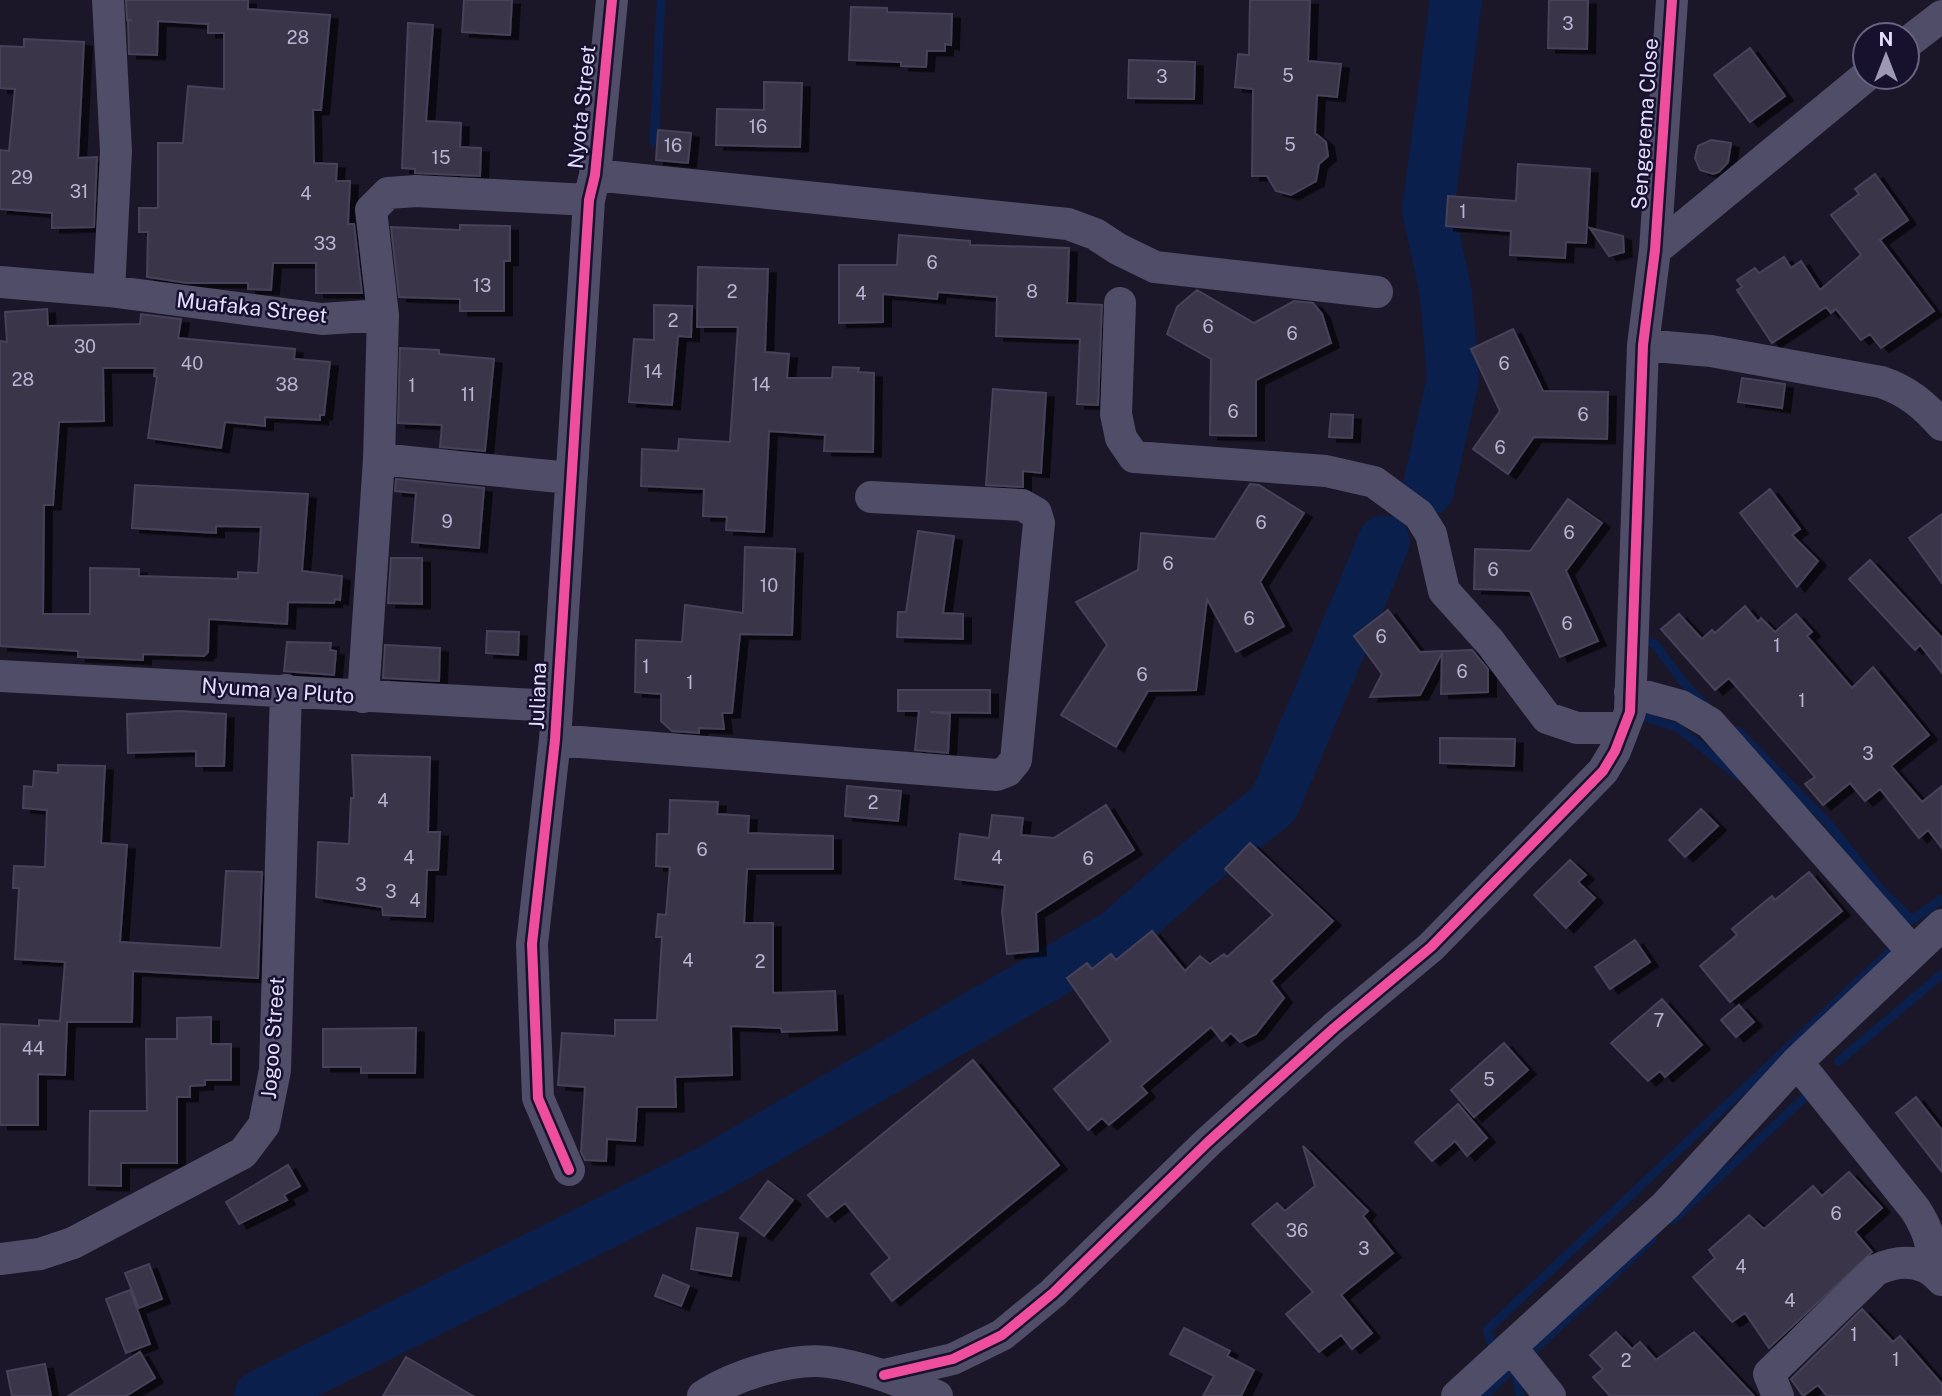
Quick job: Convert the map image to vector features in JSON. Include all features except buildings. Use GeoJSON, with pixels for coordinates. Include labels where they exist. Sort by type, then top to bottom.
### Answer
{"type":"FeatureCollection","features":[{"type":"Feature","properties":{"kind":"street"},"geometry":{"type":"LineString","coordinates":[[108,0],[116,151],[109,291]]}},
{"type":"Feature","properties":{"kind":"street","name":"Nyota Street"},"geometry":{"type":"LineString","coordinates":[[591,197],[612,0]]}},
{"type":"Feature","properties":{"kind":"street","name":"Sengerema Close"},"geometry":{"type":"LineString","coordinates":[[884,1375],[953,1359],[978,1347],[1002,1335],[1053,1293],[1208,1142],[1431,947],[1603,771],[1615,751],[1630,712],[1643,345],[1655,250],[1672,0]]}},
{"type":"Feature","properties":{"kind":"street"},"geometry":{"type":"LineString","coordinates":[[1921,30],[1935,16]]}},
{"type":"Feature","properties":{"kind":"street"},"geometry":{"type":"LineString","coordinates":[[1655,250],[1851,89]]}},
{"type":"Feature","properties":{"kind":"street"},"geometry":{"type":"LineString","coordinates":[[363,697],[379,459],[383,315],[371,211],[388,193],[416,191],[591,197],[1068,224],[1095,234],[1155,267],[1377,292]]}},
{"type":"Feature","properties":{"kind":"street","name":"Juliana"},"geometry":{"type":"LineString","coordinates":[[569,1170],[538,1098],[534,1050],[532,944],[555,740],[570,478],[591,197]]}},
{"type":"Feature","properties":{"kind":"street","name":"Muafaka Street"},"geometry":{"type":"LineString","coordinates":[[0,282],[109,291],[322,319],[383,315]]}},
{"type":"Feature","properties":{"kind":"street"},"geometry":{"type":"LineString","coordinates":[[1120,303],[1116,414],[1121,438],[1135,457],[1326,471],[1374,482],[1419,515],[1431,534],[1444,591],[1490,642],[1546,718],[1577,729],[1623,729]]}},
{"type":"Feature","properties":{"kind":"street"},"geometry":{"type":"LineString","coordinates":[[1643,345],[1711,351],[1881,382],[1900,388],[1923,404],[1942,425]]}},
{"type":"Feature","properties":{"kind":"street"},"geometry":{"type":"LineString","coordinates":[[379,459],[570,478]]}},
{"type":"Feature","properties":{"kind":"street"},"geometry":{"type":"LineString","coordinates":[[555,740],[997,775],[1007,771],[1016,760],[1039,523],[1036,513],[1023,505],[872,497]]}},
{"type":"Feature","properties":{"kind":"street","name":"Nyuma ya Pluto"},"geometry":{"type":"LineString","coordinates":[[0,676],[555,706]]}},
{"type":"Feature","properties":{"kind":"street","name":"Jogoo Street"},"geometry":{"type":"LineString","coordinates":[[0,1259],[40,1254],[73,1243],[243,1153],[264,1125],[275,1070],[286,691]]}},
{"type":"Feature","properties":{"kind":"street"},"geometry":{"type":"LineString","coordinates":[[1630,692],[1681,706],[1710,723],[1913,952]]}},
{"type":"Feature","properties":{"kind":"street"},"geometry":{"type":"LineString","coordinates":[[1457,1396],[1666,1205],[1797,1062],[1942,925]]}},
{"type":"Feature","properties":{"kind":"street"},"geometry":{"type":"LineString","coordinates":[[1797,1062],[1915,1209],[1927,1228],[1937,1275]]}},
{"type":"Feature","properties":{"kind":"street"},"geometry":{"type":"LineString","coordinates":[[1778,1396],[1769,1374],[1876,1270],[1893,1262],[1913,1262],[1937,1275]]}},
{"type":"Feature","properties":{"kind":"street"},"geometry":{"type":"LineString","coordinates":[[1511,1347],[1550,1396]]}},
{"type":"Feature","properties":{"kind":"street"},"geometry":{"type":"LineString","coordinates":[[703,1396],[722,1384],[765,1369],[826,1361],[884,1375],[937,1396]]}},
{"type":"Feature","properties":{"kind":"waterway"},"geometry":{"type":"LineString","coordinates":[[654,142],[661,0]]}},
{"type":"Feature","properties":{"kind":"waterway"},"geometry":{"type":"LineString","coordinates":[[1428,490],[1453,379],[1446,294],[1428,210],[1456,0]]}},
{"type":"Feature","properties":{"kind":"waterway"},"geometry":{"type":"LineString","coordinates":[[260,1396],[713,1169],[1117,935],[1198,864],[1274,804],[1384,541]]}},
{"type":"Feature","properties":{"kind":"waterway"},"geometry":{"type":"LineString","coordinates":[[1637,639],[1655,644],[1683,682],[1705,705]]}},
{"type":"Feature","properties":{"kind":"waterway"},"geometry":{"type":"LineString","coordinates":[[1635,714],[1678,728],[1738,776]]}},
{"type":"Feature","properties":{"kind":"waterway"},"geometry":{"type":"LineString","coordinates":[[1738,731],[1827,822],[1882,891],[1912,920],[1942,899]]}},
{"type":"Feature","properties":{"kind":"waterway"},"geometry":{"type":"LineString","coordinates":[[1495,1353],[1487,1330],[1898,944]]}},
{"type":"Feature","properties":{"kind":"waterway"},"geometry":{"type":"LineString","coordinates":[[1839,1061],[1942,974]]}},
{"type":"Feature","properties":{"kind":"waterway"},"geometry":{"type":"LineString","coordinates":[[1673,1220],[1807,1095]]}},
{"type":"Feature","properties":{"kind":"waterway"},"geometry":{"type":"LineString","coordinates":[[1536,1348],[1652,1239]]}},
{"type":"Feature","properties":{"kind":"waterway"},"geometry":{"type":"LineString","coordinates":[[1484,1396],[1518,1363]]}},
{"type":"Feature","properties":{"kind":"waterway"},"geometry":{"type":"LineString","coordinates":[[1515,1370],[1520,1396]]}},
{"type":"Feature","properties":{"kind":"cycle path"},"geometry":{"type":"LineString","coordinates":[[569,1170],[538,1098],[532,944],[555,740],[589,200],[595,175],[612,0]]}},
{"type":"Feature","properties":{"kind":"cycle path"},"geometry":{"type":"LineString","coordinates":[[884,1375],[953,1359],[1002,1335],[1053,1293],[1208,1142],[1334,1028],[1431,947],[1603,771],[1615,751],[1630,712],[1643,345],[1655,250],[1672,0]]}}]}
